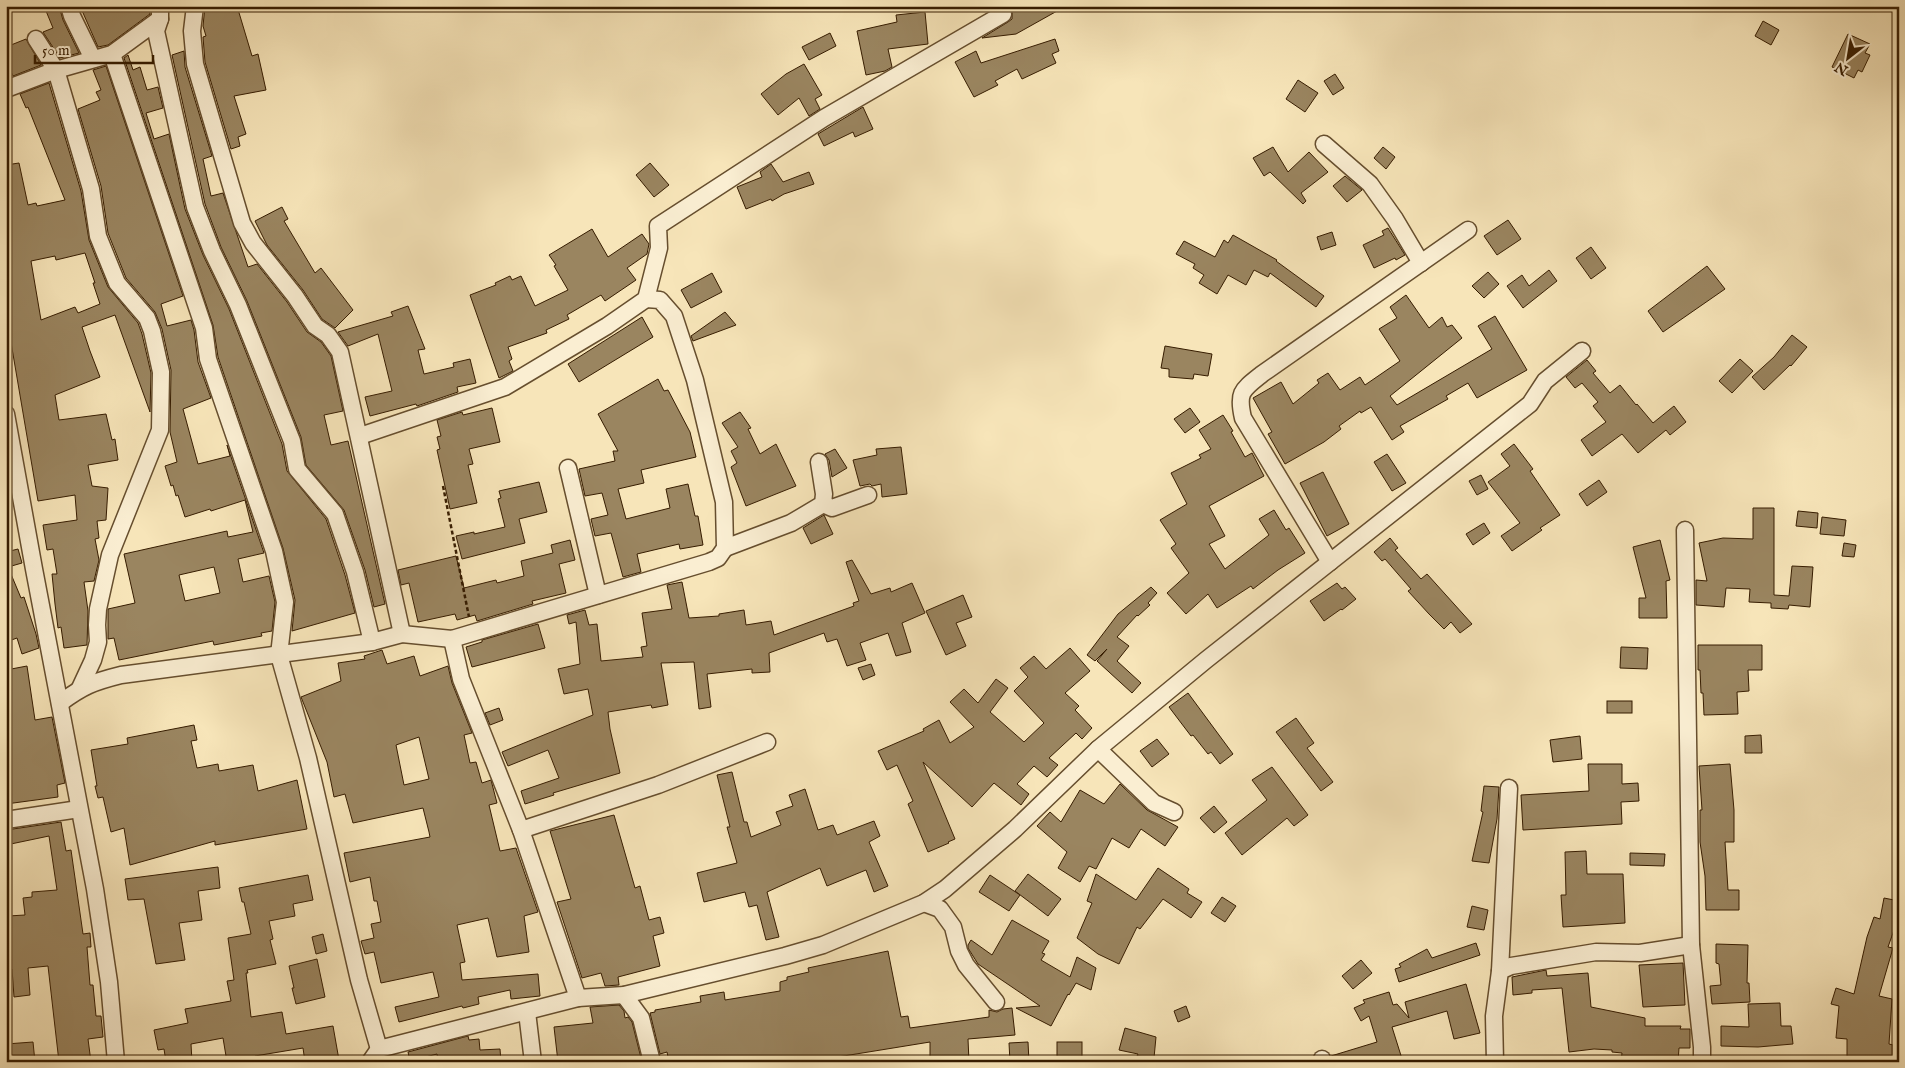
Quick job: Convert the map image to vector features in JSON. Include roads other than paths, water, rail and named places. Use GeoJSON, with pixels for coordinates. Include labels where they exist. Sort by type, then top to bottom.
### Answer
{"type":"FeatureCollection","features":[{"type":"Feature","properties":{"kind":"street"},"geometry":{"type":"LineString","coordinates":[[69,6],[93,60]]}},
{"type":"Feature","properties":{"kind":"street"},"geometry":{"type":"LineString","coordinates":[[194,6],[192,31],[195,64],[242,223],[253,243],[295,296],[315,326],[328,335],[340,352],[402,634]]}},
{"type":"Feature","properties":{"kind":"street"},"geometry":{"type":"LineString","coordinates":[[6,88],[56,70],[112,54],[160,13]]}},
{"type":"Feature","properties":{"kind":"street"},"geometry":{"type":"LineString","coordinates":[[160,13],[156,31],[195,206],[212,251],[238,305],[288,432],[297,469],[335,514],[355,572],[372,642]]}},
{"type":"Feature","properties":{"kind":"street"},"geometry":{"type":"LineString","coordinates":[[360,436],[505,387],[607,326],[646,298],[659,248],[658,226],[824,118],[1003,14]]}},
{"type":"Feature","properties":{"kind":"street"},"geometry":{"type":"LineString","coordinates":[[36,39],[56,70],[91,189],[98,236],[117,283],[147,318],[152,331],[161,372],[160,430],[110,555],[98,609],[96,625],[98,642],[93,660],[80,688]]}},
{"type":"Feature","properties":{"kind":"street"},"geometry":{"type":"LineString","coordinates":[[112,54],[204,328],[208,359],[274,551],[285,602],[279,655],[308,758],[359,980],[374,1055],[578,998],[624,995],[823,945],[924,903],[945,889],[1015,829],[1098,749],[1206,660],[1530,404],[1545,381],[1582,351]]}},
{"type":"Feature","properties":{"kind":"street"},"geometry":{"type":"LineString","coordinates":[[1324,144],[1370,184],[1395,219],[1421,263]]}},
{"type":"Feature","properties":{"kind":"street"},"geometry":{"type":"LineString","coordinates":[[1330,562],[1243,418],[1240,403],[1244,389],[1262,374],[1468,230]]}},
{"type":"Feature","properties":{"kind":"street"},"geometry":{"type":"LineString","coordinates":[[646,298],[660,300],[674,316],[696,380],[724,502],[725,548]]}},
{"type":"Feature","properties":{"kind":"street"},"geometry":{"type":"LineString","coordinates":[[6,414],[95,889],[109,982],[116,1062]]}},
{"type":"Feature","properties":{"kind":"street"},"geometry":{"type":"LineString","coordinates":[[819,462],[824,494],[823,504]]}},
{"type":"Feature","properties":{"kind":"street"},"geometry":{"type":"LineString","coordinates":[[568,468],[598,595]]}},
{"type":"Feature","properties":{"kind":"street"},"geometry":{"type":"LineString","coordinates":[[823,504],[832,508],[868,495]]}},
{"type":"Feature","properties":{"kind":"street"},"geometry":{"type":"LineString","coordinates":[[60,703],[80,688],[99,680],[129,674],[372,642],[402,634],[452,640],[709,562],[718,558],[725,548],[790,523],[823,504]]}},
{"type":"Feature","properties":{"kind":"street"},"geometry":{"type":"LineString","coordinates":[[1685,530],[1691,945],[1702,1062]]}},
{"type":"Feature","properties":{"kind":"street"},"geometry":{"type":"LineString","coordinates":[[452,640],[461,679],[521,830],[578,998]]}},
{"type":"Feature","properties":{"kind":"street"},"geometry":{"type":"LineString","coordinates":[[521,830],[658,785],[767,742]]}},
{"type":"Feature","properties":{"kind":"street"},"geometry":{"type":"LineString","coordinates":[[1098,749],[1154,803],[1174,812]]}},
{"type":"Feature","properties":{"kind":"street"},"geometry":{"type":"LineString","coordinates":[[1495,1062],[1494,1016],[1500,971],[1509,788]]}},
{"type":"Feature","properties":{"kind":"street"},"geometry":{"type":"LineString","coordinates":[[6,820],[79,809]]}},
{"type":"Feature","properties":{"kind":"street"},"geometry":{"type":"LineString","coordinates":[[924,903],[940,909],[953,927],[959,951],[966,965],[996,1002]]}},
{"type":"Feature","properties":{"kind":"street"},"geometry":{"type":"LineString","coordinates":[[1500,971],[1511,966],[1596,952],[1640,953],[1691,945]]}},
{"type":"Feature","properties":{"kind":"street"},"geometry":{"type":"LineString","coordinates":[[624,995],[641,1018],[652,1062]]}},
{"type":"Feature","properties":{"kind":"street"},"geometry":{"type":"LineString","coordinates":[[527,1012],[533,1062]]}}]}
